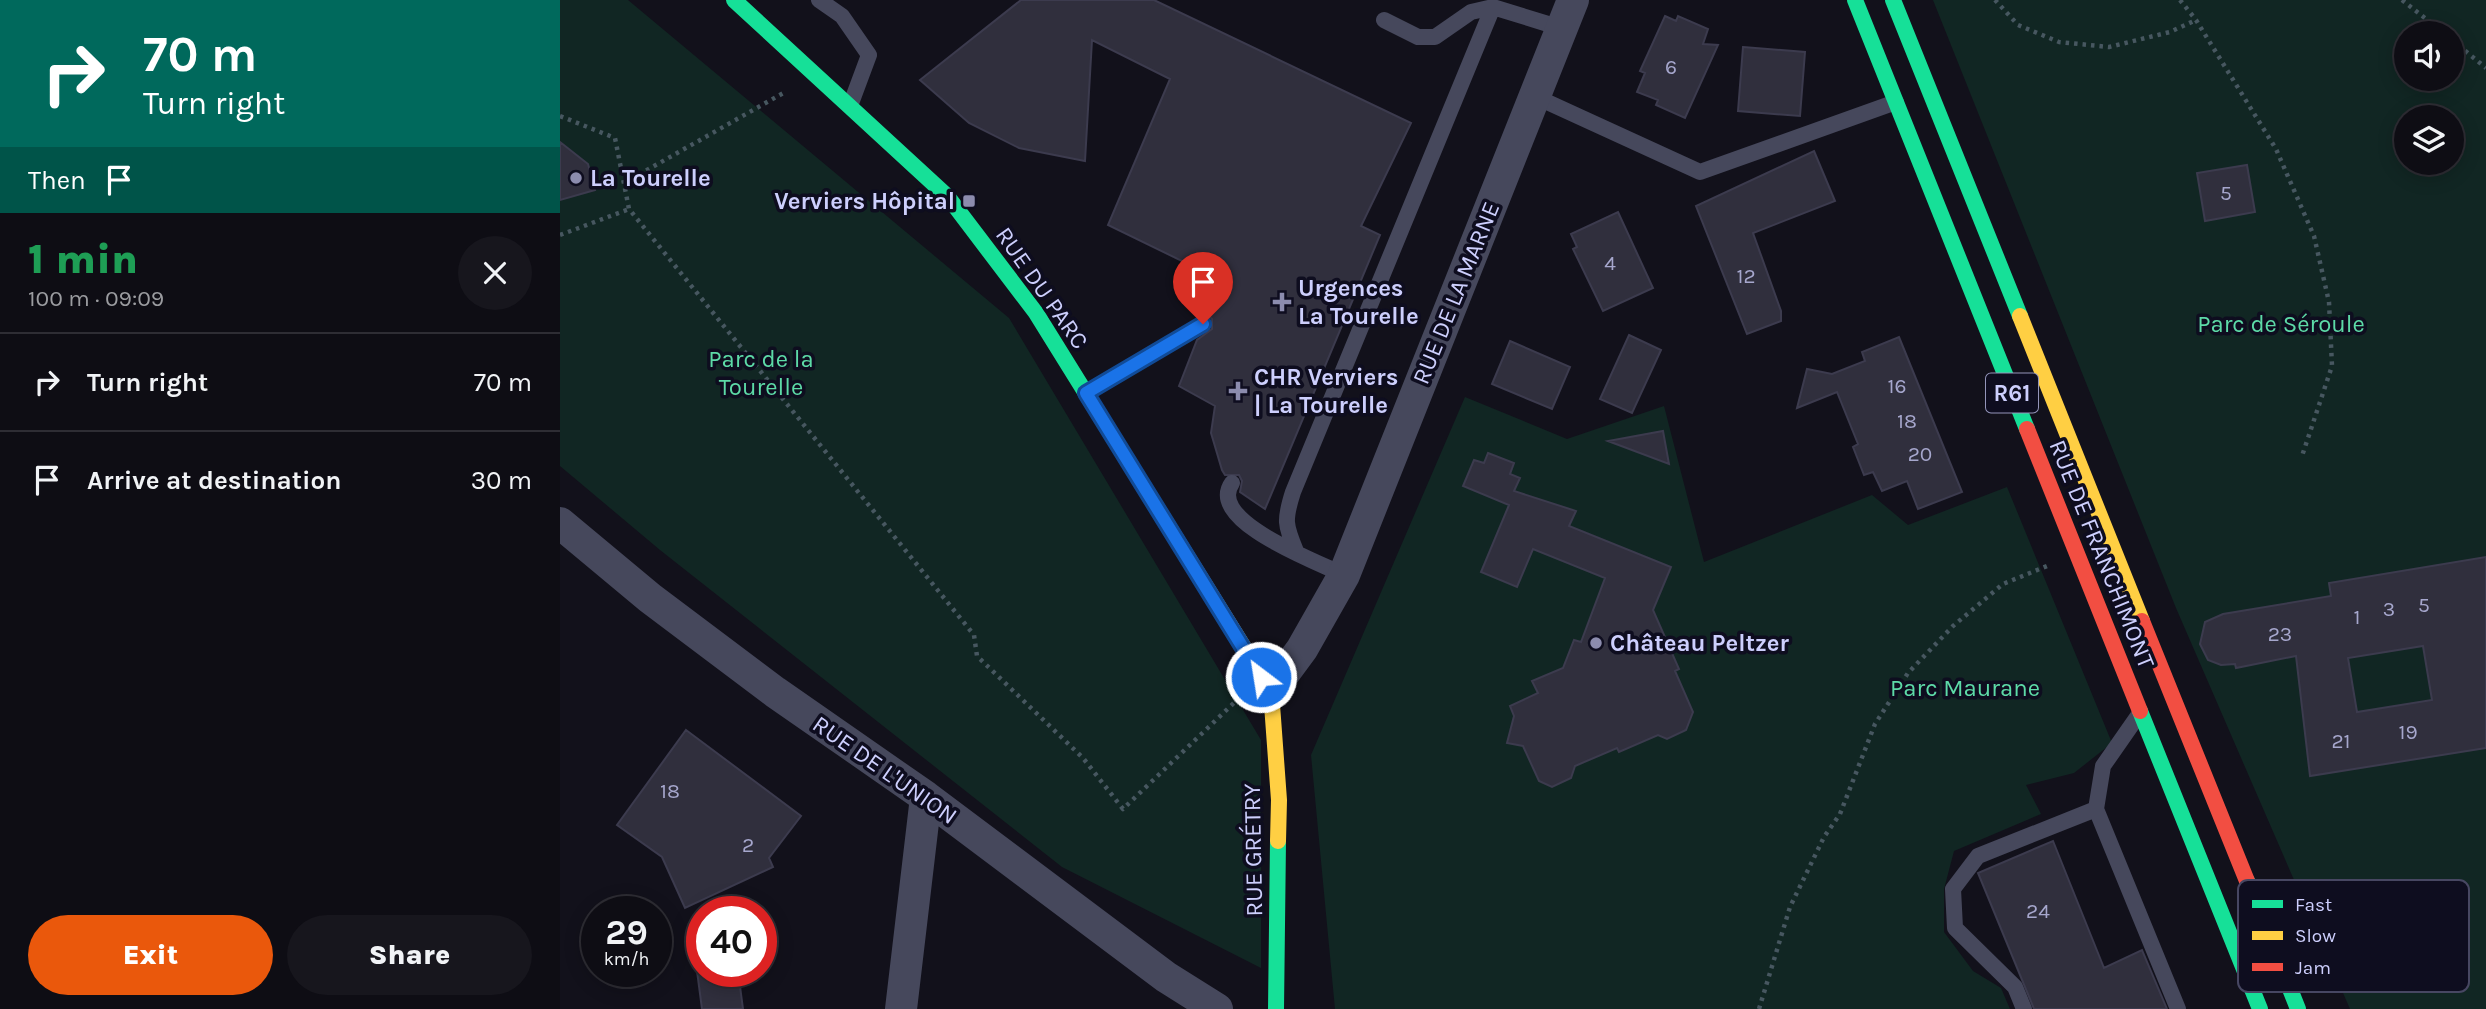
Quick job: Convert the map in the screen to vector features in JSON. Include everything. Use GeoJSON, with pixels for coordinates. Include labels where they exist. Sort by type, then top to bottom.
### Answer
{"type":"FeatureCollection","features":[{"type":"Feature","properties":{"kind":"main road","name":"RUE DU PARC"},"geometry":{"type":"LineString","coordinates":[[734,0],[948,197],[1036,313],[1266,684]]}},
{"type":"Feature","properties":{"kind":"main road","name":"RUE DE FRANCHIMONT"},"geometry":{"type":"LineString","coordinates":[[1855,0],[2238,954]]}},
{"type":"Feature","properties":{"kind":"main road","name":"RUE DE FRANCHIMONT"},"geometry":{"type":"LineString","coordinates":[[1893,0],[2246,880]]}},
{"type":"Feature","properties":{"kind":"main road","name":"RUE GRÉTRY"},"geometry":{"type":"LineString","coordinates":[[1266,684],[1279,800],[1276,1009]]}},
{"type":"Feature","properties":{"kind":"main road","name":"RUE DE FRANCHIMONT"},"geometry":{"type":"LineString","coordinates":[[2253,992],[2260,1009]]}},
{"type":"Feature","properties":{"kind":"main road","name":"RUE DE FRANCHIMONT"},"geometry":{"type":"LineString","coordinates":[[2291,992],[2298,1009]]}},
{"type":"Feature","properties":{"kind":"street","name":"RUE DE LA MARNE"},"geometry":{"type":"LineString","coordinates":[[1266,684],[1302,649],[1344,575],[1567,14]]}},
{"type":"Feature","properties":{"kind":"street","name":"RUE DE L'UNION"},"geometry":{"type":"LineString","coordinates":[[560,523],[650,598],[775,692],[926,797],[1156,970],[1217,1009]]}},
{"type":"Feature","properties":{"kind":"street"},"geometry":{"type":"LineString","coordinates":[[901,1009],[926,797]]}},
{"type":"Feature","properties":{"kind":"lane"},"geometry":{"type":"LineString","coordinates":[[819,0],[842,16],[869,55],[850,106]]}},
{"type":"Feature","properties":{"kind":"lane"},"geometry":{"type":"LineString","coordinates":[[1296,551],[1286,531],[1286,516],[1291,496],[1493,7]]}},
{"type":"Feature","properties":{"kind":"lane"},"geometry":{"type":"LineString","coordinates":[[1384,20],[1418,37],[1435,37],[1471,12],[1493,7],[1567,14]]}},
{"type":"Feature","properties":{"kind":"lane"},"geometry":{"type":"LineString","coordinates":[[1534,96],[1700,172],[1896,102]]}},
{"type":"Feature","properties":{"kind":"lane"},"geometry":{"type":"LineString","coordinates":[[1086,393],[1203,324]]}},
{"type":"Feature","properties":{"kind":"lane"},"geometry":{"type":"LineString","coordinates":[[1232,483],[1227,495],[1239,518],[1261,535],[1344,575]]}},
{"type":"Feature","properties":{"kind":"lane"},"geometry":{"type":"LineString","coordinates":[[2141,711],[2103,766],[2096,808],[2178,1009]]}},
{"type":"Feature","properties":{"kind":"lane"},"geometry":{"type":"LineString","coordinates":[[2024,1009],[2015,987],[1955,928],[1953,889],[1978,856],[2096,808]]}},
{"type":"Feature","properties":{"kind":"path"},"geometry":{"type":"LineString","coordinates":[[1995,0],[2018,25],[2059,43],[2109,47],[2170,32],[2196,20]]}},
{"type":"Feature","properties":{"kind":"path"},"geometry":{"type":"LineString","coordinates":[[2180,0],[2196,20],[2276,149],[2314,236],[2329,302],[2332,366],[2302,456]]}},
{"type":"Feature","properties":{"kind":"path"},"geometry":{"type":"LineString","coordinates":[[2402,0],[2429,21]]}},
{"type":"Feature","properties":{"kind":"path"},"geometry":{"type":"LineString","coordinates":[[2464,50],[2486,68]]}},
{"type":"Feature","properties":{"kind":"path"},"geometry":{"type":"LineString","coordinates":[[624,183],[817,74]]}},
{"type":"Feature","properties":{"kind":"path"},"geometry":{"type":"LineString","coordinates":[[560,116],[615,138],[629,209],[974,635],[977,656],[1083,758],[1124,809],[1266,684]]}},
{"type":"Feature","properties":{"kind":"path"},"geometry":{"type":"LineString","coordinates":[[560,235],[629,209]]}},
{"type":"Feature","properties":{"kind":"path"},"geometry":{"type":"LineString","coordinates":[[1759,1009],[1790,907],[1824,838],[1840,814],[1875,724],[1908,673],[1953,626],[2003,584],[2077,553]]}},
{"type":"Feature","properties":{"kind":"green space","name":"Parc de la Tourelle"},"geometry":{"type":"Polygon","coordinates":[[[560,0],[628,0],[1009,318],[1261,740],[1261,968],[1062,867],[660,550],[560,466],[560,0]]]}},
{"type":"Feature","properties":{"kind":"green space","name":"Parc de Séroule"},"geometry":{"type":"Polygon","coordinates":[[[1933,0],[2486,0],[2486,1009],[2350,1009],[2343,992],[2469,992],[2469,880],[2294,880],[2176,608],[1933,0]]]}},
{"type":"Feature","properties":{"kind":"green space","name":"Parc Maurane"},"geometry":{"type":"Polygon","coordinates":[[[1465,397],[1567,439],[1664,406],[1704,562],[1872,495],[1908,525],[2007,487],[2112,743],[2074,773],[2026,785],[2041,814],[1954,851],[1944,889],[1944,932],[1973,971],[2001,988],[2010,1009],[1335,1009],[1311,755],[1465,397]]]}},
{"type":"Feature","properties":{"kind":"building"},"geometry":{"type":"Polygon","coordinates":[[[1021,0],[1154,0],[1411,123],[1361,226],[1380,235],[1265,509],[1240,492],[1242,481],[1239,475],[1225,475],[1222,470],[1211,433],[1215,406],[1179,386],[1197,340],[1212,329],[1212,319],[1207,314],[1221,280],[1108,225],[1170,79],[1092,40],[1085,161],[1019,148],[969,123],[920,80],[1021,0]]]}},
{"type":"Feature","properties":{"kind":"building"},"geometry":{"type":"Polygon","coordinates":[[[1665,16],[1676,21],[1678,16],[1708,29],[1703,44],[1718,45],[1685,118],[1656,105],[1658,100],[1637,92],[1645,73],[1640,71],[1665,16]]]}},
{"type":"Feature","properties":{"kind":"building"},"geometry":{"type":"Polygon","coordinates":[[[1743,47],[1805,52],[1800,116],[1738,111],[1743,47]]]}},
{"type":"Feature","properties":{"kind":"building","name":"La Tourelle"},"geometry":{"type":"Polygon","coordinates":[[[560,142],[588,164],[595,190],[560,200],[560,142]]]}},
{"type":"Feature","properties":{"kind":"building"},"geometry":{"type":"Polygon","coordinates":[[[1814,151],[1835,201],[1753,233],[1781,311],[1781,321],[1747,334],[1696,206],[1814,151]]]}},
{"type":"Feature","properties":{"kind":"building"},"geometry":{"type":"Polygon","coordinates":[[[2247,165],[2255,212],[2205,221],[2197,173],[2247,165]]]}},
{"type":"Feature","properties":{"kind":"building"},"geometry":{"type":"Polygon","coordinates":[[[1618,212],[1653,288],[1603,311],[1573,249],[1577,247],[1571,234],[1618,212]]]}},
{"type":"Feature","properties":{"kind":"building"},"geometry":{"type":"Polygon","coordinates":[[[1629,335],[1661,350],[1632,413],[1600,399],[1629,335]]]}},
{"type":"Feature","properties":{"kind":"building"},"geometry":{"type":"Polygon","coordinates":[[[1899,337],[1962,492],[1918,509],[1907,481],[1882,491],[1873,472],[1864,475],[1853,447],[1858,444],[1837,392],[1797,408],[1807,369],[1832,374],[1865,361],[1862,352],[1899,337]]]}},
{"type":"Feature","properties":{"kind":"building"},"geometry":{"type":"Polygon","coordinates":[[[1510,341],[1570,367],[1552,409],[1492,384],[1510,341]]]}},
{"type":"Feature","properties":{"kind":"building"},"geometry":{"type":"Polygon","coordinates":[[[1663,431],[1669,464],[1608,441],[1663,431]]]}},
{"type":"Feature","properties":{"kind":"building","name":"Château Peltzer"},"geometry":{"type":"Polygon","coordinates":[[[1488,453],[1514,463],[1510,474],[1520,478],[1514,491],[1576,511],[1569,526],[1671,567],[1653,610],[1679,669],[1675,671],[1693,712],[1686,730],[1667,739],[1658,735],[1619,752],[1617,748],[1575,766],[1571,778],[1552,787],[1539,781],[1523,746],[1507,743],[1514,716],[1510,706],[1538,693],[1532,681],[1563,668],[1574,640],[1581,642],[1605,578],[1533,549],[1517,587],[1481,572],[1509,505],[1463,486],[1474,460],[1484,463],[1488,453]]]}},
{"type":"Feature","properties":{"kind":"building"},"geometry":{"type":"Polygon","coordinates":[[[2486,557],[2486,748],[2310,776],[2296,656],[2236,668],[2235,664],[2221,665],[2208,660],[2200,644],[2205,622],[2223,614],[2331,596],[2329,583],[2486,557]],[[2423,646],[2348,658],[2357,712],[2432,700],[2423,646]]]}},
{"type":"Feature","properties":{"kind":"building"},"geometry":{"type":"Polygon","coordinates":[[[686,730],[801,816],[769,858],[773,867],[711,896],[686,896],[685,908],[662,857],[617,825],[686,730]]]}},
{"type":"Feature","properties":{"kind":"building"},"geometry":{"type":"Polygon","coordinates":[[[2053,841],[2104,968],[2142,950],[2167,1009],[2034,1009],[1978,873],[2053,841]]]}},
{"type":"Feature","properties":{"kind":"building"},"geometry":{"type":"Polygon","coordinates":[[[699,987],[740,987],[743,1009],[702,1009],[699,987]]]}},
{"type":"Feature","properties":{"kind":"traffic: fast"},"geometry":{"type":"LineString","coordinates":[[734,0],[948,197],[1036,313],[1113,437]]}},
{"type":"Feature","properties":{"kind":"traffic: fast"},"geometry":{"type":"LineString","coordinates":[[1855,0],[2027,429]]}},
{"type":"Feature","properties":{"kind":"traffic: fast"},"geometry":{"type":"LineString","coordinates":[[1893,0],[2020,316]]}},
{"type":"Feature","properties":{"kind":"traffic: fast"},"geometry":{"type":"LineString","coordinates":[[2140,711],[2238,954]]}},
{"type":"Feature","properties":{"kind":"traffic: fast"},"geometry":{"type":"LineString","coordinates":[[1276,1009],[1278,841]]}},
{"type":"Feature","properties":{"kind":"traffic: fast"},"geometry":{"type":"LineString","coordinates":[[2253,992],[2260,1009]]}},
{"type":"Feature","properties":{"kind":"traffic: fast"},"geometry":{"type":"LineString","coordinates":[[2291,992],[2298,1009]]}},
{"type":"Feature","properties":{"kind":"traffic: slow"},"geometry":{"type":"LineString","coordinates":[[2020,316],[2142,621]]}},
{"type":"Feature","properties":{"kind":"traffic: slow"},"geometry":{"type":"LineString","coordinates":[[1113,437],[1271,691],[1279,800],[1278,841]]}},
{"type":"Feature","properties":{"kind":"traffic: jam"},"geometry":{"type":"LineString","coordinates":[[2027,429],[2140,711]]}},
{"type":"Feature","properties":{"kind":"traffic: jam"},"geometry":{"type":"LineString","coordinates":[[2142,621],[2247,880]]}},
{"type":"Feature","properties":{"kind":"place","name":"La Tourelle"},"geometry":{"type":"Point","coordinates":[576,178]}},
{"type":"Feature","properties":{"kind":"place","name":"Verviers Hôpital"},"geometry":{"type":"Point","coordinates":[969,201]}},
{"type":"Feature","properties":{"kind":"place","name":"Urgences La Tourelle"},"geometry":{"type":"Point","coordinates":[1282,302]}},
{"type":"Feature","properties":{"kind":"place","name":"CHR Verviers | La Tourelle"},"geometry":{"type":"Point","coordinates":[1238,391]}},
{"type":"Feature","properties":{"kind":"place","name":"Château Peltzer"},"geometry":{"type":"Point","coordinates":[1596,643]}},
{"type":"Feature","properties":{"kind":"route"},"geometry":{"type":"LineString","coordinates":[[1203,324],[1086,393],[1261,677]]}}]}
